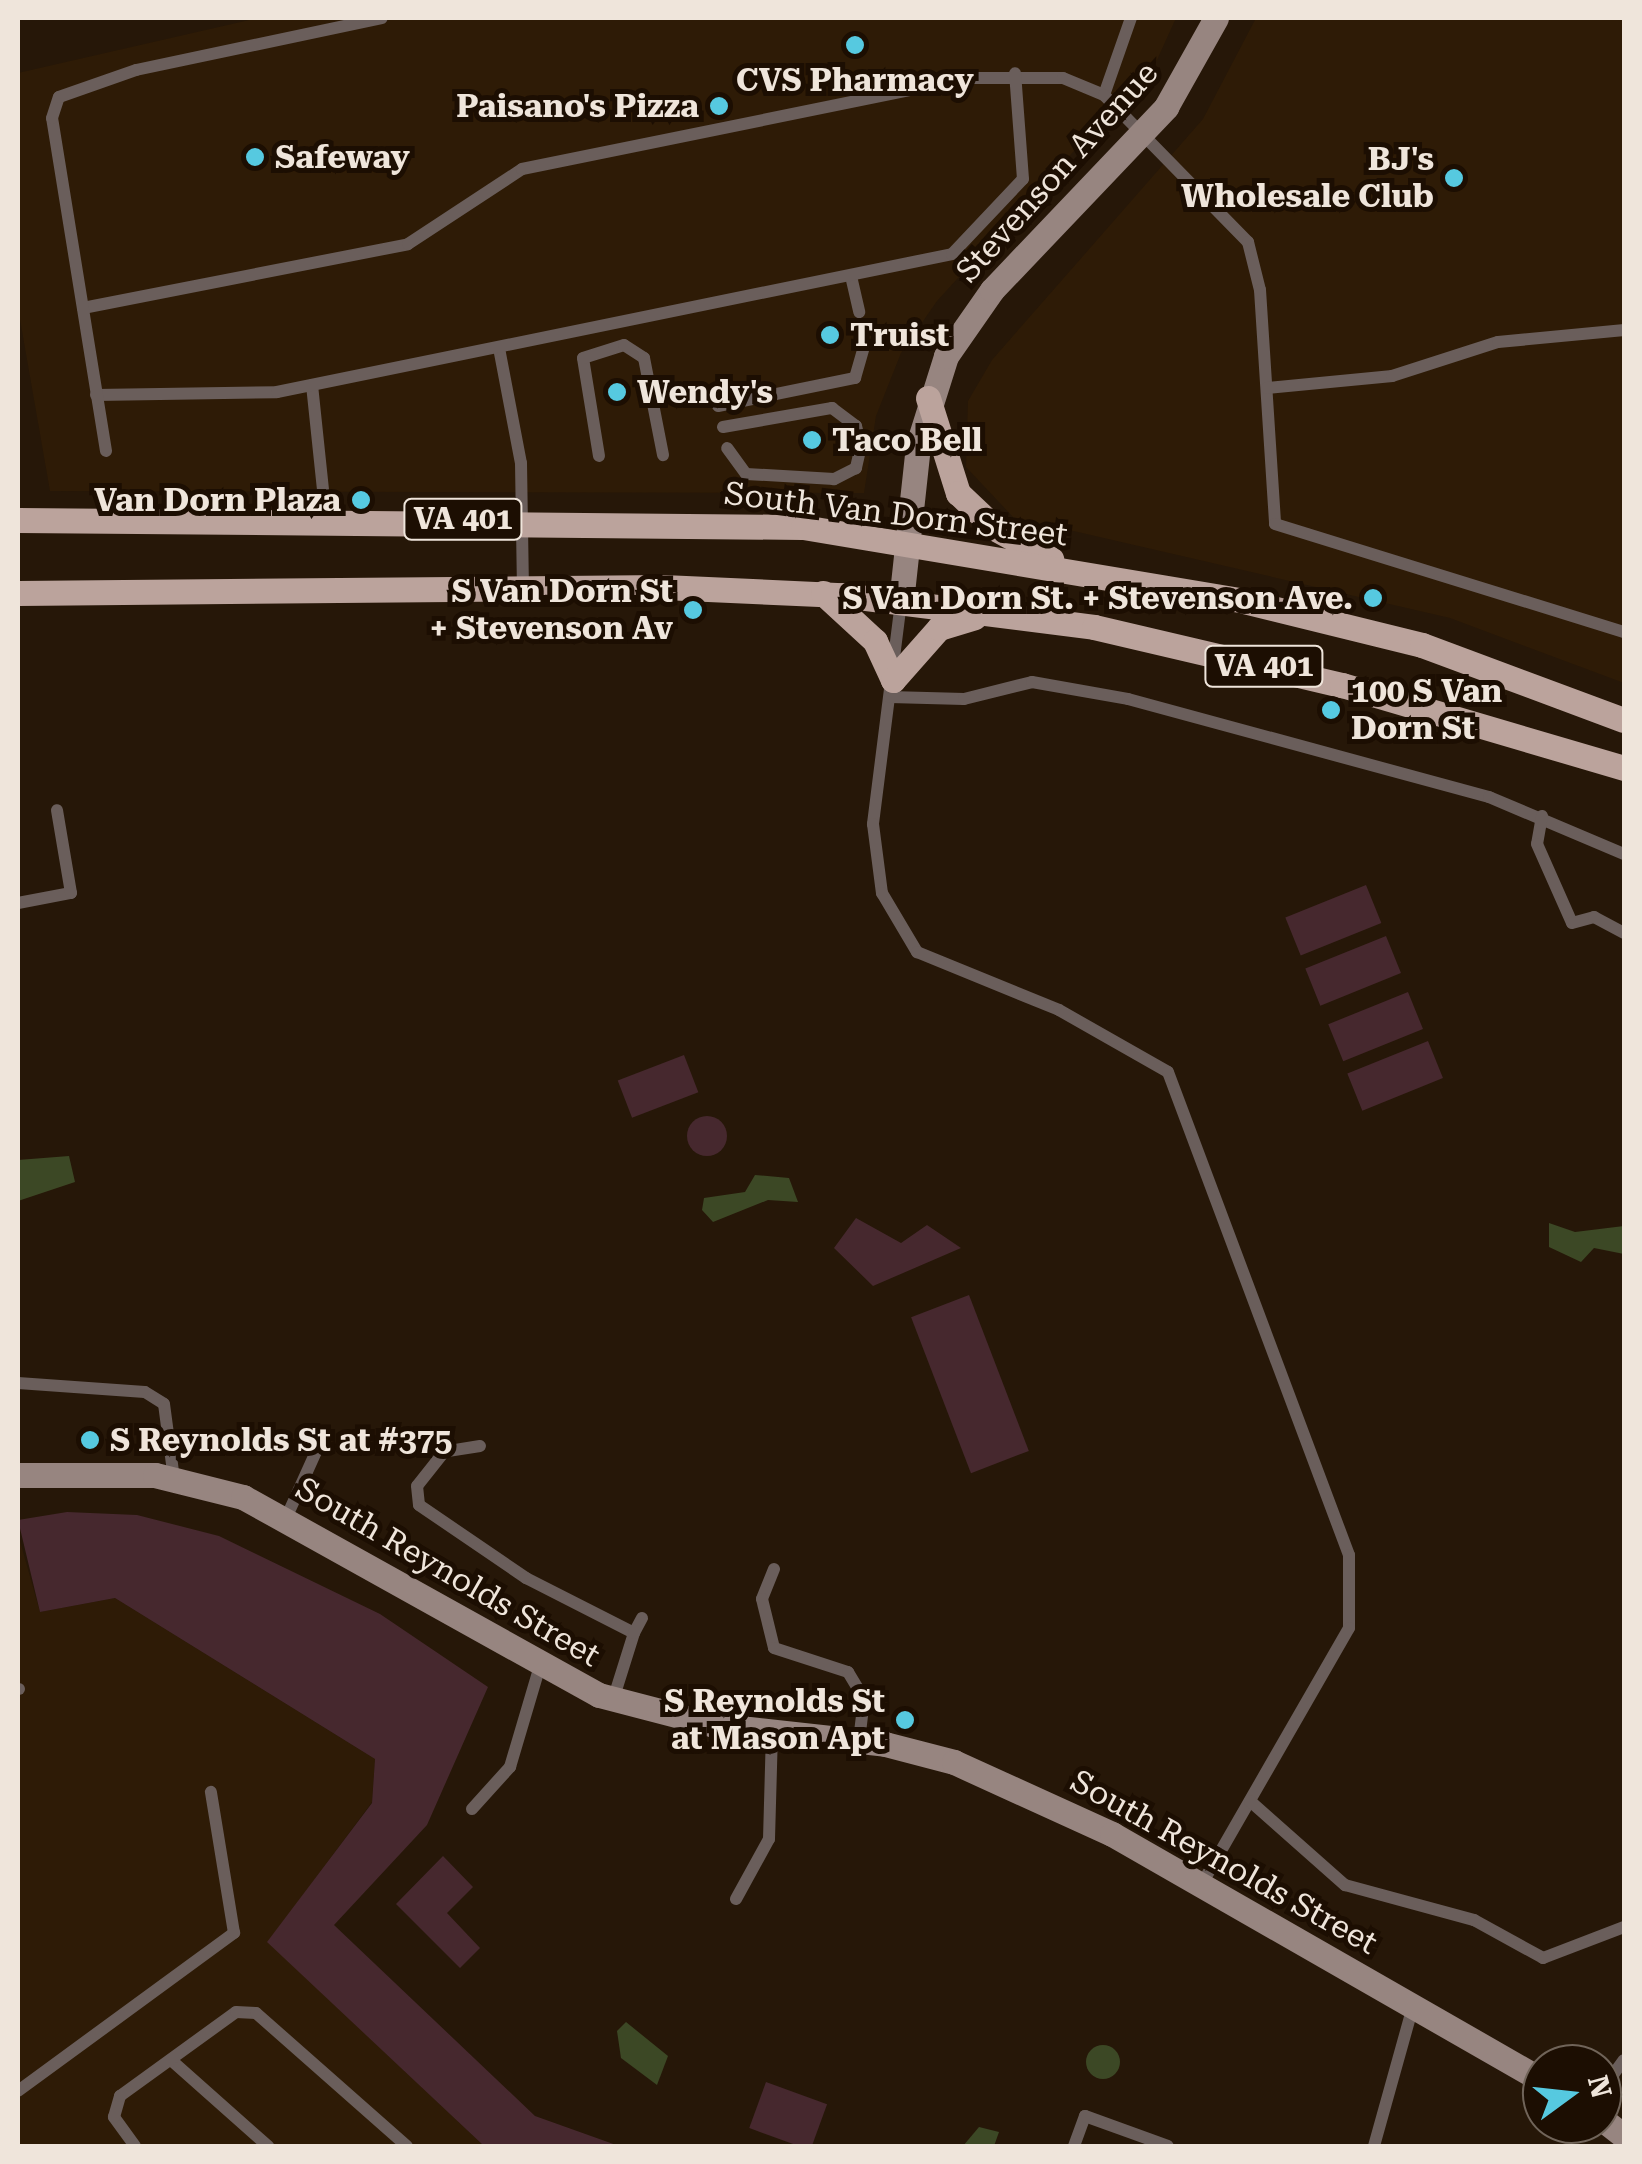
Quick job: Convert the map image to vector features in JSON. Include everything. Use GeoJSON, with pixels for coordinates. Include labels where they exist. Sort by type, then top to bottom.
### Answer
{"type":"FeatureCollection","features":[{"type":"Feature","properties":{"kind":"main road"},"geometry":{"type":"LineString","coordinates":[[928,398],[967,504],[1068,569]]}},
{"type":"Feature","properties":{"kind":"main road","name":"South Van Dorn Street"},"geometry":{"type":"LineString","coordinates":[[18,520],[726,522],[908,544],[1068,569],[1422,645],[1624,720]]}},
{"type":"Feature","properties":{"kind":"main road","name":"VA 401"},"geometry":{"type":"LineString","coordinates":[[18,593],[522,588],[823,594],[902,602],[990,613],[1342,685],[1624,768]]}},
{"type":"Feature","properties":{"kind":"main road"},"geometry":{"type":"LineString","coordinates":[[823,594],[875,641],[891,688]]}},
{"type":"Feature","properties":{"kind":"main road"},"geometry":{"type":"LineString","coordinates":[[891,688],[939,628],[990,613]]}},
{"type":"Feature","properties":{"kind":"main road"},"geometry":{"type":"LineString","coordinates":[[1593,708],[1624,711]]}},
{"type":"Feature","properties":{"kind":"street","name":"Stevenson Avenue"},"geometry":{"type":"LineString","coordinates":[[902,602],[928,398],[992,290],[1143,134],[1216,18]]}},
{"type":"Feature","properties":{"kind":"street","name":"South Reynolds Street"},"geometry":{"type":"LineString","coordinates":[[18,1474],[174,1478],[287,1516],[540,1666],[613,1700],[772,1730],[859,1740],[954,1762],[1045,1799],[1522,2069]]}},
{"type":"Feature","properties":{"kind":"lane"},"geometry":{"type":"LineString","coordinates":[[106,451],[52,118],[59,98],[136,70],[382,18]]}},
{"type":"Feature","properties":{"kind":"lane"},"geometry":{"type":"LineString","coordinates":[[1104,95],[1131,18]]}},
{"type":"Feature","properties":{"kind":"lane"},"geometry":{"type":"LineString","coordinates":[[82,308],[408,244],[522,169],[1014,73],[1104,95],[1248,242],[1267,388],[1275,524],[1624,632]]}},
{"type":"Feature","properties":{"kind":"lane"},"geometry":{"type":"LineString","coordinates":[[96,395],[227,397],[312,386],[952,254],[994,218],[1026,168],[1014,73]]}},
{"type":"Feature","properties":{"kind":"lane"},"geometry":{"type":"LineString","coordinates":[[851,276],[859,312]]}},
{"type":"Feature","properties":{"kind":"lane"},"geometry":{"type":"LineString","coordinates":[[1267,388],[1392,376],[1498,342],[1624,330]]}},
{"type":"Feature","properties":{"kind":"lane"},"geometry":{"type":"LineString","coordinates":[[718,406],[856,378],[866,344]]}},
{"type":"Feature","properties":{"kind":"lane"},"geometry":{"type":"LineString","coordinates":[[599,456],[582,364],[592,351],[624,345],[644,358],[663,455]]}},
{"type":"Feature","properties":{"kind":"lane"},"geometry":{"type":"LineString","coordinates":[[498,348],[522,519],[522,588]]}},
{"type":"Feature","properties":{"kind":"lane"},"geometry":{"type":"LineString","coordinates":[[312,386],[326,518]]}},
{"type":"Feature","properties":{"kind":"lane"},"geometry":{"type":"LineString","coordinates":[[723,427],[832,408],[856,426],[862,446],[856,468],[834,480],[746,474],[727,448]]}},
{"type":"Feature","properties":{"kind":"lane"},"geometry":{"type":"LineString","coordinates":[[902,602],[874,824],[882,893],[917,952],[1059,1010],[1168,1072],[1349,1555],[1349,1628],[1201,1885]]}},
{"type":"Feature","properties":{"kind":"lane"},"geometry":{"type":"LineString","coordinates":[[891,688],[964,699],[1010,683],[1057,685],[1353,755],[1542,816],[1624,854]]}},
{"type":"Feature","properties":{"kind":"lane"},"geometry":{"type":"LineString","coordinates":[[18,903],[71,893],[57,810]]}},
{"type":"Feature","properties":{"kind":"lane"},"geometry":{"type":"LineString","coordinates":[[1542,816],[1537,844],[1572,923],[1594,917],[1624,933]]}},
{"type":"Feature","properties":{"kind":"lane"},"geometry":{"type":"LineString","coordinates":[[18,1383],[145,1392],[164,1404],[174,1478]]}},
{"type":"Feature","properties":{"kind":"lane"},"geometry":{"type":"LineString","coordinates":[[287,1516],[325,1432]]}},
{"type":"Feature","properties":{"kind":"lane"},"geometry":{"type":"LineString","coordinates":[[480,1446],[450,1448],[417,1486],[419,1505],[634,1634]]}},
{"type":"Feature","properties":{"kind":"lane"},"geometry":{"type":"LineString","coordinates":[[452,1528],[462,1514]]}},
{"type":"Feature","properties":{"kind":"lane"},"geometry":{"type":"LineString","coordinates":[[774,1569],[762,1599],[774,1648],[848,1672],[864,1699],[859,1740]]}},
{"type":"Feature","properties":{"kind":"lane"},"geometry":{"type":"LineString","coordinates":[[613,1700],[642,1618]]}},
{"type":"Feature","properties":{"kind":"lane"},"geometry":{"type":"LineString","coordinates":[[472,1809],[510,1767],[540,1666]]}},
{"type":"Feature","properties":{"kind":"lane"},"geometry":{"type":"LineString","coordinates":[[736,1900],[770,1838],[772,1730]]}},
{"type":"Feature","properties":{"kind":"lane"},"geometry":{"type":"LineString","coordinates":[[18,2091],[234,1934],[211,1792]]}},
{"type":"Feature","properties":{"kind":"lane"},"geometry":{"type":"LineString","coordinates":[[1250,1800],[1345,1885],[1474,1920],[1543,1958],[1624,1927]]}},
{"type":"Feature","properties":{"kind":"lane"},"geometry":{"type":"LineString","coordinates":[[1374,2146],[1413,2006]]}},
{"type":"Feature","properties":{"kind":"lane"},"geometry":{"type":"LineString","coordinates":[[135,2146],[114,2117],[120,2096],[236,2012],[256,2013],[407,2146]]}},
{"type":"Feature","properties":{"kind":"lane"},"geometry":{"type":"LineString","coordinates":[[170,2060],[268,2146]]}},
{"type":"Feature","properties":{"kind":"lane"},"geometry":{"type":"LineString","coordinates":[[1074,2146],[1085,2116],[1150,2144],[1168,2146]]}},
{"type":"Feature","properties":{"kind":"shaded area","name":"Van Dorn Plaza"},"geometry":{"type":"Polygon","coordinates":[[[258,18],[1176,18],[1157,60],[937,301],[901,353],[876,416],[864,493],[50,491],[18,308],[18,73],[258,18]]]}},
{"type":"Feature","properties":{"kind":"shaded area"},"geometry":{"type":"Polygon","coordinates":[[[1256,18],[1624,18],[1624,683],[1450,618],[1013,517],[966,467],[968,401],[992,360],[1203,119],[1256,18]]]}},
{"type":"Feature","properties":{"kind":"shaded area"},"geometry":{"type":"Polygon","coordinates":[[[1366,885],[1381,923],[1301,956],[1285,918],[1366,885]]]}},
{"type":"Feature","properties":{"kind":"shaded area"},"geometry":{"type":"Polygon","coordinates":[[[1386,936],[1401,973],[1320,1006],[1305,969],[1386,936]]]}},
{"type":"Feature","properties":{"kind":"shaded area"},"geometry":{"type":"Polygon","coordinates":[[[1408,992],[1423,1029],[1343,1061],[1328,1024],[1408,992]]]}},
{"type":"Feature","properties":{"kind":"shaded area"},"geometry":{"type":"Polygon","coordinates":[[[1428,1041],[1443,1078],[1362,1111],[1347,1074],[1428,1041]]]}},
{"type":"Feature","properties":{"kind":"shaded area"},"geometry":{"type":"Polygon","coordinates":[[[684,1055],[698,1092],[632,1118],[618,1080],[684,1055]]]}},
{"type":"Feature","properties":{"kind":"shaded area"},"geometry":{"type":"Polygon","coordinates":[[[707,1116],[721,1122],[727,1136],[721,1150],[707,1156],[693,1150],[687,1136],[693,1122],[707,1116]]]}},
{"type":"Feature","properties":{"kind":"shaded area"},"geometry":{"type":"Polygon","coordinates":[[[69,1156],[75,1182],[18,1201],[18,1160],[69,1156]]]}},
{"type":"Feature","properties":{"kind":"shaded area"},"geometry":{"type":"Polygon","coordinates":[[[755,1175],[789,1178],[798,1202],[768,1200],[713,1222],[702,1210],[704,1198],[745,1192],[755,1175]]]}},
{"type":"Feature","properties":{"kind":"shaded area"},"geometry":{"type":"Polygon","coordinates":[[[856,1218],[901,1243],[927,1225],[961,1248],[873,1286],[834,1248],[856,1218]]]}},
{"type":"Feature","properties":{"kind":"shaded area"},"geometry":{"type":"Polygon","coordinates":[[[1549,1223],[1575,1232],[1624,1226],[1624,1254],[1594,1248],[1581,1262],[1549,1247],[1549,1223]]]}},
{"type":"Feature","properties":{"kind":"shaded area"},"geometry":{"type":"Polygon","coordinates":[[[969,1295],[1029,1451],[971,1473],[911,1317],[969,1295]]]}},
{"type":"Feature","properties":{"kind":"shaded area"},"geometry":{"type":"Polygon","coordinates":[[[67,1512],[137,1515],[219,1536],[380,1614],[488,1687],[427,1825],[334,1925],[535,2116],[619,2146],[484,2146],[267,1942],[372,1803],[375,1759],[115,1598],[40,1612],[18,1520],[67,1512]]]}},
{"type":"Feature","properties":{"kind":"shaded area"},"geometry":{"type":"Polygon","coordinates":[[[18,1534],[40,1612],[115,1598],[375,1759],[372,1802],[268,1942],[484,2146],[18,2146],[18,1534]]]}},
{"type":"Feature","properties":{"kind":"shaded area"},"geometry":{"type":"Polygon","coordinates":[[[443,1856],[473,1887],[447,1913],[480,1948],[460,1968],[396,1904],[443,1856]]]}},
{"type":"Feature","properties":{"kind":"shaded area"},"geometry":{"type":"Polygon","coordinates":[[[626,2022],[668,2056],[657,2085],[621,2058],[617,2031],[626,2022]]]}},
{"type":"Feature","properties":{"kind":"shaded area"},"geometry":{"type":"Polygon","coordinates":[[[1103,2045],[1115,2050],[1120,2062],[1115,2074],[1103,2079],[1091,2074],[1086,2062],[1091,2050],[1103,2045]]]}},
{"type":"Feature","properties":{"kind":"shaded area"},"geometry":{"type":"Polygon","coordinates":[[[766,2082],[827,2104],[812,2146],[799,2146],[749,2128],[766,2082]]]}},
{"type":"Feature","properties":{"kind":"shaded area"},"geometry":{"type":"Polygon","coordinates":[[[979,2127],[999,2132],[994,2146],[963,2146],[979,2127]]]}},
{"type":"Feature","properties":{"kind":"place","name":"CVS Pharmacy"},"geometry":{"type":"Point","coordinates":[855,45]}},
{"type":"Feature","properties":{"kind":"place","name":"Paisano's Pizza"},"geometry":{"type":"Point","coordinates":[719,106]}},
{"type":"Feature","properties":{"kind":"place","name":"Safeway"},"geometry":{"type":"Point","coordinates":[255,157]}},
{"type":"Feature","properties":{"kind":"place","name":"BJ's Wholesale Club"},"geometry":{"type":"Point","coordinates":[1454,178]}},
{"type":"Feature","properties":{"kind":"place","name":"Truist"},"geometry":{"type":"Point","coordinates":[830,335]}},
{"type":"Feature","properties":{"kind":"place","name":"Wendy's"},"geometry":{"type":"Point","coordinates":[617,392]}},
{"type":"Feature","properties":{"kind":"place","name":"Taco Bell"},"geometry":{"type":"Point","coordinates":[812,440]}},
{"type":"Feature","properties":{"kind":"place","name":"Van Dorn Plaza"},"geometry":{"type":"Point","coordinates":[361,500]}},
{"type":"Feature","properties":{"kind":"place","name":"S Van Dorn St. + Stevenson Ave."},"geometry":{"type":"Point","coordinates":[1373,598]}},
{"type":"Feature","properties":{"kind":"place","name":"S Van Dorn St + Stevenson Av"},"geometry":{"type":"Point","coordinates":[693,610]}},
{"type":"Feature","properties":{"kind":"place","name":"100 S Van Dorn St"},"geometry":{"type":"Point","coordinates":[1331,710]}},
{"type":"Feature","properties":{"kind":"place","name":"S Reynolds St at #375"},"geometry":{"type":"Point","coordinates":[90,1440]}},
{"type":"Feature","properties":{"kind":"place","name":"S Reynolds St at Mason Apt"},"geometry":{"type":"Point","coordinates":[905,1720]}}]}
